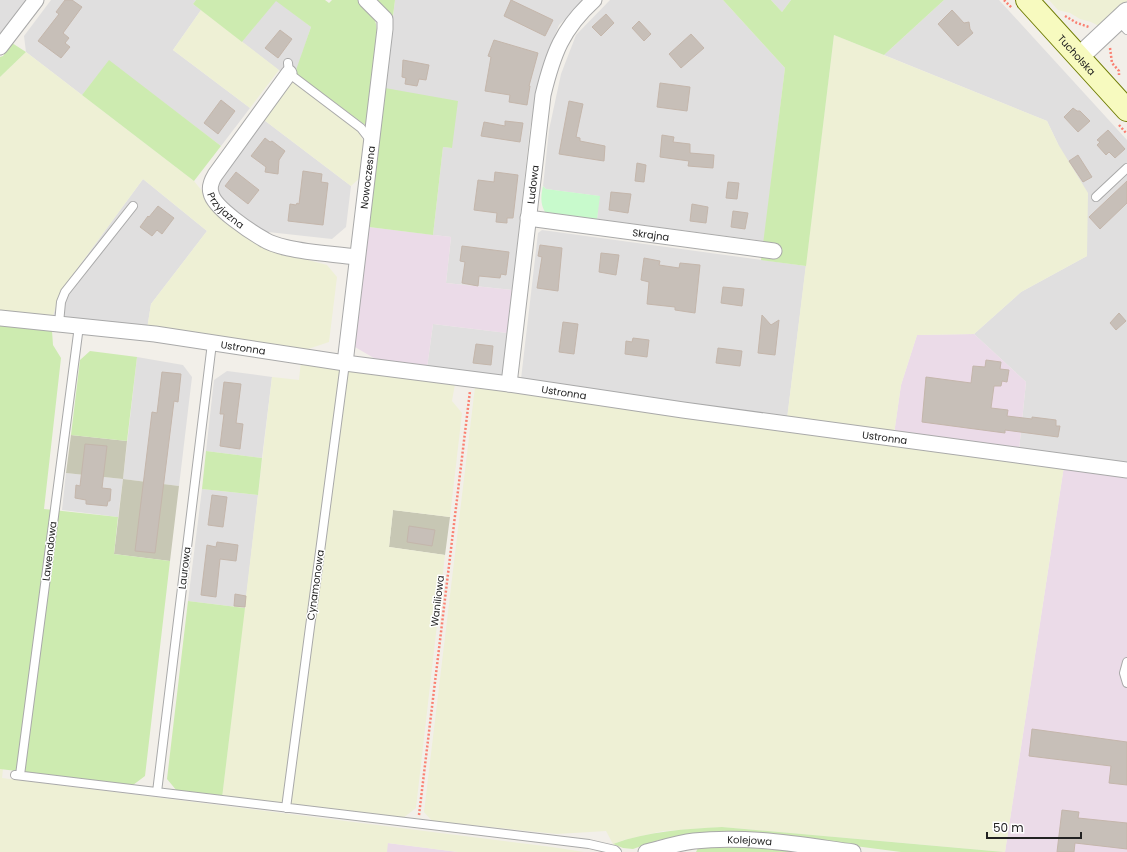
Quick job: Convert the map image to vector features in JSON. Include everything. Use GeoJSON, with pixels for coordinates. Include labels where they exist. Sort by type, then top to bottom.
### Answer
{"type":"FeatureCollection","features":[{"type":"Feature","properties":{"kind":"main road","name":"Tucholska"},"geometry":{"type":"LineString","coordinates":[[1027,0],[1127,110]]}},
{"type":"Feature","properties":{"kind":"street"},"geometry":{"type":"LineString","coordinates":[[0,47],[36,0]]}},
{"type":"Feature","properties":{"kind":"street","name":"Nowoczesna"},"geometry":{"type":"LineString","coordinates":[[345,363],[385,29],[385,18],[366,0]]}},
{"type":"Feature","properties":{"kind":"street","name":"Ludowa"},"geometry":{"type":"LineString","coordinates":[[509,384],[543,95],[556,51],[567,30],[594,0]]}},
{"type":"Feature","properties":{"kind":"street"},"geometry":{"type":"LineString","coordinates":[[1079,57],[1125,23]]}},
{"type":"Feature","properties":{"kind":"street","name":"Przyjazna"},"geometry":{"type":"LineString","coordinates":[[289,68],[214,175],[210,193],[223,211],[266,241],[288,248],[357,257]]}},
{"type":"Feature","properties":{"kind":"street","name":"Skrajna"},"geometry":{"type":"LineString","coordinates":[[528,218],[774,251]]}},
{"type":"Feature","properties":{"kind":"street","name":"Ustronna"},"geometry":{"type":"LineString","coordinates":[[0,318],[155,334],[345,363],[509,384],[683,410],[1127,470]]}},
{"type":"Feature","properties":{"kind":"street","name":"Kolejowa"},"geometry":{"type":"LineString","coordinates":[[646,852],[694,841],[736,839],[854,852]]}},
{"type":"Feature","properties":{"kind":"lane"},"geometry":{"type":"LineString","coordinates":[[289,68],[361,128],[372,141]]}},
{"type":"Feature","properties":{"kind":"lane"},"geometry":{"type":"LineString","coordinates":[[1096,197],[1127,168]]}},
{"type":"Feature","properties":{"kind":"lane"},"geometry":{"type":"LineString","coordinates":[[59,323],[61,302],[65,292],[133,206]]}},
{"type":"Feature","properties":{"kind":"lane","name":"Lawendowa"},"geometry":{"type":"LineString","coordinates":[[79,326],[17,775],[157,792]]}},
{"type":"Feature","properties":{"kind":"lane","name":"Laurowa"},"geometry":{"type":"LineString","coordinates":[[157,792],[212,343]]}},
{"type":"Feature","properties":{"kind":"lane","name":"Cynamonowa"},"geometry":{"type":"LineString","coordinates":[[286,808],[345,363]]}},
{"type":"Feature","properties":{"kind":"lane"},"geometry":{"type":"LineString","coordinates":[[1127,662],[1124,674],[1127,683]]}},
{"type":"Feature","properties":{"kind":"lane"},"geometry":{"type":"LineString","coordinates":[[157,792],[588,844],[615,850],[617,852]]}},
{"type":"Feature","properties":{"kind":"path"},"geometry":{"type":"LineString","coordinates":[[1064,15],[1077,23],[1094,28]]}},
{"type":"Feature","properties":{"kind":"path"},"geometry":{"type":"LineString","coordinates":[[1118,79],[1119,71],[1112,63],[1110,46],[1125,23]]}},
{"type":"Feature","properties":{"kind":"path","name":"Waniliowa"},"geometry":{"type":"LineString","coordinates":[[418,824],[471,379]]}},
{"type":"Feature","properties":{"kind":"shaded area"},"geometry":{"type":"Polygon","coordinates":[[[0,0],[27,0],[0,36],[0,0]]]}},
{"type":"Feature","properties":{"kind":"shaded area"},"geometry":{"type":"Polygon","coordinates":[[[51,0],[196,0],[193,4],[201,10],[173,50],[250,108],[221,146],[109,61],[82,95],[26,52],[24,36],[51,0]]]}},
{"type":"Feature","properties":{"kind":"shaded area"},"geometry":{"type":"Polygon","coordinates":[[[276,0],[311,27],[293,81],[242,42],[276,0]]]}},
{"type":"Feature","properties":{"kind":"shaded area"},"geometry":{"type":"Polygon","coordinates":[[[395,0],[584,0],[559,25],[542,69],[530,129],[512,290],[446,283],[451,237],[433,235],[443,147],[452,148],[385,88],[395,0]]]}},
{"type":"Feature","properties":{"kind":"shaded area"},"geometry":{"type":"Polygon","coordinates":[[[610,0],[723,0],[785,68],[764,241],[597,219],[599,196],[546,189],[543,186],[549,130],[561,74],[576,35],[610,0]]]}},
{"type":"Feature","properties":{"kind":"shaded area"},"geometry":{"type":"Polygon","coordinates":[[[771,0],[791,0],[782,12],[771,0]]]}},
{"type":"Feature","properties":{"kind":"shaded area"},"geometry":{"type":"Polygon","coordinates":[[[944,0],[999,0],[1127,140],[1127,465],[1019,450],[1026,382],[974,334],[1021,292],[1087,256],[1058,144],[1047,121],[884,55],[944,0]]]}},
{"type":"Feature","properties":{"kind":"shaded area"},"geometry":{"type":"Polygon","coordinates":[[[1049,0],[1127,1],[1101,27],[1080,19],[1070,13],[1058,10],[1049,0]]]}},
{"type":"Feature","properties":{"kind":"shaded area"},"geometry":{"type":"Polygon","coordinates":[[[201,10],[279,70],[250,108],[173,50],[201,10]]]}},
{"type":"Feature","properties":{"kind":"shaded area"},"geometry":{"type":"Polygon","coordinates":[[[834,35],[1047,121],[1058,144],[1088,193],[1087,256],[1021,292],[974,334],[917,335],[901,385],[894,434],[787,419],[834,35]]]}},
{"type":"Feature","properties":{"kind":"shaded area"},"geometry":{"type":"Polygon","coordinates":[[[26,52],[194,181],[219,212],[271,250],[327,265],[337,277],[329,342],[302,351],[147,329],[151,304],[207,231],[143,179],[60,292],[53,316],[0,312],[0,77],[26,52]]]}},
{"type":"Feature","properties":{"kind":"shaded area"},"geometry":{"type":"Polygon","coordinates":[[[293,81],[357,129],[365,144],[364,174],[351,186],[264,120],[293,81]]]}},
{"type":"Feature","properties":{"kind":"shaded area"},"geometry":{"type":"Polygon","coordinates":[[[264,120],[351,186],[346,227],[332,239],[259,231],[217,198],[216,183],[264,120]]]}},
{"type":"Feature","properties":{"kind":"shaded area"},"geometry":{"type":"Polygon","coordinates":[[[143,179],[207,231],[151,304],[147,329],[53,316],[60,292],[143,179]]]}},
{"type":"Feature","properties":{"kind":"shaded area"},"geometry":{"type":"Polygon","coordinates":[[[369,227],[451,237],[446,283],[512,290],[507,333],[433,324],[427,368],[379,361],[355,347],[369,227]]]}},
{"type":"Feature","properties":{"kind":"shaded area"},"geometry":{"type":"Polygon","coordinates":[[[542,230],[806,266],[787,419],[521,379],[538,233],[542,230]]]}},
{"type":"Feature","properties":{"kind":"shaded area"},"geometry":{"type":"Polygon","coordinates":[[[433,324],[507,333],[502,376],[427,368],[433,324]]]}},
{"type":"Feature","properties":{"kind":"shaded area"},"geometry":{"type":"Polygon","coordinates":[[[974,334],[1026,382],[1019,450],[894,434],[901,385],[917,335],[974,334]]]}},
{"type":"Feature","properties":{"kind":"shaded area"},"geometry":{"type":"Polygon","coordinates":[[[137,357],[183,365],[192,377],[179,486],[123,479],[137,357]]]}},
{"type":"Feature","properties":{"kind":"shaded area"},"geometry":{"type":"Polygon","coordinates":[[[301,361],[455,384],[452,401],[462,413],[450,517],[393,510],[389,547],[445,555],[416,808],[403,818],[222,798],[272,377],[299,380],[301,361]]]}},
{"type":"Feature","properties":{"kind":"shaded area"},"geometry":{"type":"Polygon","coordinates":[[[227,371],[272,377],[262,458],[206,451],[214,380],[227,371]]]}},
{"type":"Feature","properties":{"kind":"shaded area"},"geometry":{"type":"Polygon","coordinates":[[[475,387],[1064,466],[1005,852],[722,827],[663,831],[613,844],[606,831],[557,834],[432,821],[424,812],[475,387]]]}},
{"type":"Feature","properties":{"kind":"shaded area"},"geometry":{"type":"Polygon","coordinates":[[[71,435],[127,441],[123,479],[66,473],[71,435]]]}},
{"type":"Feature","properties":{"kind":"shaded area"},"geometry":{"type":"Polygon","coordinates":[[[1064,466],[1127,476],[1127,852],[1005,852],[1064,466]]]}},
{"type":"Feature","properties":{"kind":"shaded area"},"geometry":{"type":"Polygon","coordinates":[[[66,473],[123,479],[118,517],[62,510],[66,473]]]}},
{"type":"Feature","properties":{"kind":"shaded area"},"geometry":{"type":"Polygon","coordinates":[[[123,479],[179,486],[170,561],[114,554],[123,479]]]}},
{"type":"Feature","properties":{"kind":"shaded area"},"geometry":{"type":"Polygon","coordinates":[[[202,489],[258,495],[245,608],[188,601],[202,489]]]}},
{"type":"Feature","properties":{"kind":"shaded area"},"geometry":{"type":"Polygon","coordinates":[[[393,510],[450,517],[445,555],[389,547],[393,510]]]}},
{"type":"Feature","properties":{"kind":"shaded area"},"geometry":{"type":"Polygon","coordinates":[[[0,769],[3,769],[2,778],[584,852],[458,852],[388,843],[387,852],[0,852],[0,769]]]}},
{"type":"Feature","properties":{"kind":"shaded area"},"geometry":{"type":"Polygon","coordinates":[[[387,843],[458,852],[387,852],[387,843]]]}},
{"type":"Feature","properties":{"kind":"green space"},"geometry":{"type":"Polygon","coordinates":[[[196,0],[325,0],[329,3],[332,0],[360,0],[371,9],[376,24],[379,48],[368,127],[295,73],[311,27],[276,1],[242,42],[193,4],[196,0]]]}},
{"type":"Feature","properties":{"kind":"green space"},"geometry":{"type":"Polygon","coordinates":[[[373,0],[395,0],[393,16],[373,0]]]}},
{"type":"Feature","properties":{"kind":"green space"},"geometry":{"type":"Polygon","coordinates":[[[723,0],[771,0],[782,12],[791,0],[944,0],[884,55],[834,35],[806,266],[761,260],[785,68],[723,0]]]}},
{"type":"Feature","properties":{"kind":"green space"},"geometry":{"type":"Polygon","coordinates":[[[12,43],[26,52],[0,77],[0,57],[3,56],[12,43]]]}},
{"type":"Feature","properties":{"kind":"green space"},"geometry":{"type":"Polygon","coordinates":[[[109,60],[221,146],[194,181],[82,95],[109,60]]]}},
{"type":"Feature","properties":{"kind":"green space"},"geometry":{"type":"Polygon","coordinates":[[[385,88],[458,101],[452,148],[443,147],[433,235],[369,227],[385,88]]]}},
{"type":"Feature","properties":{"kind":"green space"},"geometry":{"type":"Polygon","coordinates":[[[543,186],[546,189],[600,196],[597,219],[545,212],[541,199],[543,186]]]}},
{"type":"Feature","properties":{"kind":"green space"},"geometry":{"type":"Polygon","coordinates":[[[0,325],[52,331],[53,345],[61,358],[44,509],[118,517],[114,554],[170,561],[145,776],[133,785],[0,769],[0,325]]]}},
{"type":"Feature","properties":{"kind":"green space"},"geometry":{"type":"Polygon","coordinates":[[[90,351],[137,357],[127,441],[71,435],[80,360],[90,351]]]}},
{"type":"Feature","properties":{"kind":"green space"},"geometry":{"type":"Polygon","coordinates":[[[206,451],[262,458],[258,495],[202,489],[206,451]]]}},
{"type":"Feature","properties":{"kind":"green space"},"geometry":{"type":"Polygon","coordinates":[[[188,601],[245,608],[222,798],[177,791],[167,779],[188,601]]]}},
{"type":"Feature","properties":{"kind":"green space"},"geometry":{"type":"Polygon","coordinates":[[[722,827],[1004,852],[901,852],[824,842],[689,835],[659,840],[633,849],[623,848],[613,844],[653,833],[722,827]]]}},
{"type":"Feature","properties":{"kind":"green space"},"geometry":{"type":"Polygon","coordinates":[[[740,847],[803,852],[696,852],[698,848],[740,847]]]}},
{"type":"Feature","properties":{"kind":"building"},"geometry":{"type":"Polygon","coordinates":[[[65,0],[72,0],[82,7],[63,33],[69,38],[65,43],[70,47],[61,58],[38,41],[59,14],[56,12],[65,0]]]}},
{"type":"Feature","properties":{"kind":"building"},"geometry":{"type":"Polygon","coordinates":[[[511,0],[553,20],[545,36],[504,16],[511,0]]]}},
{"type":"Feature","properties":{"kind":"building"},"geometry":{"type":"Polygon","coordinates":[[[952,10],[964,23],[969,22],[970,29],[973,33],[958,46],[938,24],[952,10]]]}},
{"type":"Feature","properties":{"kind":"building"},"geometry":{"type":"Polygon","coordinates":[[[606,14],[614,23],[601,36],[592,27],[606,14]]]}},
{"type":"Feature","properties":{"kind":"building"},"geometry":{"type":"Polygon","coordinates":[[[639,21],[651,34],[644,41],[632,28],[639,21]]]}},
{"type":"Feature","properties":{"kind":"building"},"geometry":{"type":"Polygon","coordinates":[[[280,30],[292,39],[278,58],[265,48],[280,30]]]}},
{"type":"Feature","properties":{"kind":"building"},"geometry":{"type":"Polygon","coordinates":[[[691,34],[704,48],[681,68],[669,54],[691,34]]]}},
{"type":"Feature","properties":{"kind":"building"},"geometry":{"type":"Polygon","coordinates":[[[494,40],[538,53],[529,86],[527,105],[509,102],[510,95],[485,91],[491,57],[488,56],[494,40]]]}},
{"type":"Feature","properties":{"kind":"building"},"geometry":{"type":"Polygon","coordinates":[[[403,60],[429,65],[426,80],[419,79],[417,86],[405,84],[406,78],[402,77],[403,60]]]}},
{"type":"Feature","properties":{"kind":"building"},"geometry":{"type":"Polygon","coordinates":[[[660,83],[690,87],[687,111],[657,107],[660,83]]]}},
{"type":"Feature","properties":{"kind":"building"},"geometry":{"type":"Polygon","coordinates":[[[221,100],[235,111],[218,134],[204,123],[221,100]]]}},
{"type":"Feature","properties":{"kind":"building"},"geometry":{"type":"Polygon","coordinates":[[[569,101],[583,104],[576,137],[580,138],[580,141],[605,146],[604,161],[559,154],[569,101]]]}},
{"type":"Feature","properties":{"kind":"building"},"geometry":{"type":"Polygon","coordinates":[[[1073,108],[1080,111],[1090,121],[1078,132],[1064,117],[1073,108]]]}},
{"type":"Feature","properties":{"kind":"building"},"geometry":{"type":"Polygon","coordinates":[[[505,121],[523,123],[520,142],[481,136],[484,122],[505,126],[505,121]]]}},
{"type":"Feature","properties":{"kind":"building"},"geometry":{"type":"Polygon","coordinates":[[[1108,130],[1125,149],[1115,158],[1109,152],[1106,155],[1097,145],[1100,142],[1097,140],[1108,130]]]}},
{"type":"Feature","properties":{"kind":"building"},"geometry":{"type":"Polygon","coordinates":[[[662,135],[674,137],[673,142],[690,144],[690,153],[714,155],[713,168],[688,166],[689,161],[660,157],[662,135]]]}},
{"type":"Feature","properties":{"kind":"building"},"geometry":{"type":"Polygon","coordinates":[[[265,138],[270,142],[272,141],[285,151],[279,160],[278,174],[265,172],[266,167],[251,156],[265,138]]]}},
{"type":"Feature","properties":{"kind":"building"},"geometry":{"type":"Polygon","coordinates":[[[1078,155],[1092,177],[1083,182],[1069,161],[1078,155]]]}},
{"type":"Feature","properties":{"kind":"building"},"geometry":{"type":"Polygon","coordinates":[[[637,163],[646,165],[644,182],[635,181],[637,163]]]}},
{"type":"Feature","properties":{"kind":"building"},"geometry":{"type":"Polygon","coordinates":[[[303,171],[322,174],[321,182],[328,183],[323,225],[288,221],[290,204],[299,204],[303,171]]]}},
{"type":"Feature","properties":{"kind":"building"},"geometry":{"type":"Polygon","coordinates":[[[236,172],[259,190],[248,204],[225,186],[236,172]]]}},
{"type":"Feature","properties":{"kind":"building"},"geometry":{"type":"Polygon","coordinates":[[[495,172],[518,175],[513,218],[507,218],[507,223],[496,222],[497,213],[474,210],[478,180],[494,182],[495,172]]]}},
{"type":"Feature","properties":{"kind":"building"},"geometry":{"type":"Polygon","coordinates":[[[1127,181],[1127,203],[1100,229],[1089,217],[1127,181]]]}},
{"type":"Feature","properties":{"kind":"building"},"geometry":{"type":"Polygon","coordinates":[[[728,182],[739,183],[737,199],[726,198],[728,182]]]}},
{"type":"Feature","properties":{"kind":"building"},"geometry":{"type":"Polygon","coordinates":[[[611,192],[631,194],[628,213],[609,210],[611,192]]]}},
{"type":"Feature","properties":{"kind":"building"},"geometry":{"type":"Polygon","coordinates":[[[692,204],[708,207],[706,223],[690,221],[692,204]]]}},
{"type":"Feature","properties":{"kind":"building"},"geometry":{"type":"Polygon","coordinates":[[[158,206],[174,218],[162,234],[157,230],[152,236],[140,227],[158,206]]]}},
{"type":"Feature","properties":{"kind":"building"},"geometry":{"type":"Polygon","coordinates":[[[733,211],[748,213],[745,229],[731,227],[733,211]]]}},
{"type":"Feature","properties":{"kind":"building"},"geometry":{"type":"Polygon","coordinates":[[[540,245],[562,248],[558,291],[537,288],[542,257],[538,256],[540,245]]]}},
{"type":"Feature","properties":{"kind":"building"},"geometry":{"type":"Polygon","coordinates":[[[462,246],[509,252],[506,275],[501,274],[500,278],[479,276],[478,286],[462,283],[465,262],[460,261],[462,246]]]}},
{"type":"Feature","properties":{"kind":"building"},"geometry":{"type":"Polygon","coordinates":[[[601,253],[619,255],[616,275],[599,272],[601,253]]]}},
{"type":"Feature","properties":{"kind":"building"},"geometry":{"type":"Polygon","coordinates":[[[644,258],[660,261],[659,265],[679,268],[680,263],[700,265],[695,313],[675,310],[675,307],[647,304],[649,282],[641,280],[644,258]]]}},
{"type":"Feature","properties":{"kind":"building"},"geometry":{"type":"Polygon","coordinates":[[[723,287],[744,289],[742,306],[721,303],[723,287]]]}},
{"type":"Feature","properties":{"kind":"building"},"geometry":{"type":"Polygon","coordinates":[[[1119,313],[1126,321],[1116,330],[1110,323],[1119,313]]]}},
{"type":"Feature","properties":{"kind":"building"},"geometry":{"type":"Polygon","coordinates":[[[762,315],[771,325],[779,320],[775,355],[758,353],[762,315]]]}},
{"type":"Feature","properties":{"kind":"building"},"geometry":{"type":"Polygon","coordinates":[[[563,322],[578,324],[574,354],[559,352],[563,322]]]}},
{"type":"Feature","properties":{"kind":"building"},"geometry":{"type":"Polygon","coordinates":[[[633,338],[649,340],[647,357],[625,354],[626,341],[632,342],[633,338]]]}},
{"type":"Feature","properties":{"kind":"building"},"geometry":{"type":"Polygon","coordinates":[[[476,344],[493,346],[491,365],[473,363],[476,344]]]}},
{"type":"Feature","properties":{"kind":"building"},"geometry":{"type":"Polygon","coordinates":[[[718,348],[742,351],[740,366],[716,363],[718,348]]]}},
{"type":"Feature","properties":{"kind":"building"},"geometry":{"type":"Polygon","coordinates":[[[986,360],[1001,362],[1000,369],[1009,370],[1007,382],[1002,381],[1001,386],[994,386],[991,408],[1008,410],[1007,416],[1056,420],[1056,426],[1060,426],[1058,437],[1005,430],[1005,433],[922,422],[926,377],[971,383],[973,366],[985,367],[986,360]]]}},
{"type":"Feature","properties":{"kind":"building"},"geometry":{"type":"Polygon","coordinates":[[[162,372],[181,374],[178,402],[174,401],[155,553],[135,551],[152,412],[157,413],[162,372]]]}},
{"type":"Feature","properties":{"kind":"building"},"geometry":{"type":"Polygon","coordinates":[[[224,382],[241,384],[236,423],[243,424],[240,449],[220,446],[224,414],[220,414],[224,382]]]}},
{"type":"Feature","properties":{"kind":"building"},"geometry":{"type":"Polygon","coordinates":[[[85,444],[107,446],[102,488],[111,489],[110,501],[108,501],[107,506],[86,504],[86,500],[75,498],[76,485],[80,486],[85,444]]]}},
{"type":"Feature","properties":{"kind":"building"},"geometry":{"type":"Polygon","coordinates":[[[212,495],[227,497],[223,527],[208,525],[212,495]]]}},
{"type":"Feature","properties":{"kind":"building"},"geometry":{"type":"Polygon","coordinates":[[[409,526],[435,530],[432,546],[407,542],[409,526]]]}},
{"type":"Feature","properties":{"kind":"building"},"geometry":{"type":"Polygon","coordinates":[[[217,542],[238,545],[236,561],[220,559],[216,597],[201,595],[207,545],[216,547],[217,542]]]}},
{"type":"Feature","properties":{"kind":"building"},"geometry":{"type":"Polygon","coordinates":[[[235,594],[246,596],[245,607],[234,606],[235,594]]]}},
{"type":"Feature","properties":{"kind":"building"},"geometry":{"type":"Polygon","coordinates":[[[1032,729],[1127,742],[1127,785],[1109,783],[1111,766],[1029,756],[1032,729]]]}},
{"type":"Feature","properties":{"kind":"building"},"geometry":{"type":"Polygon","coordinates":[[[1062,810],[1079,812],[1078,818],[1127,823],[1127,849],[1075,843],[1074,852],[1057,852],[1062,810]]]}}]}
